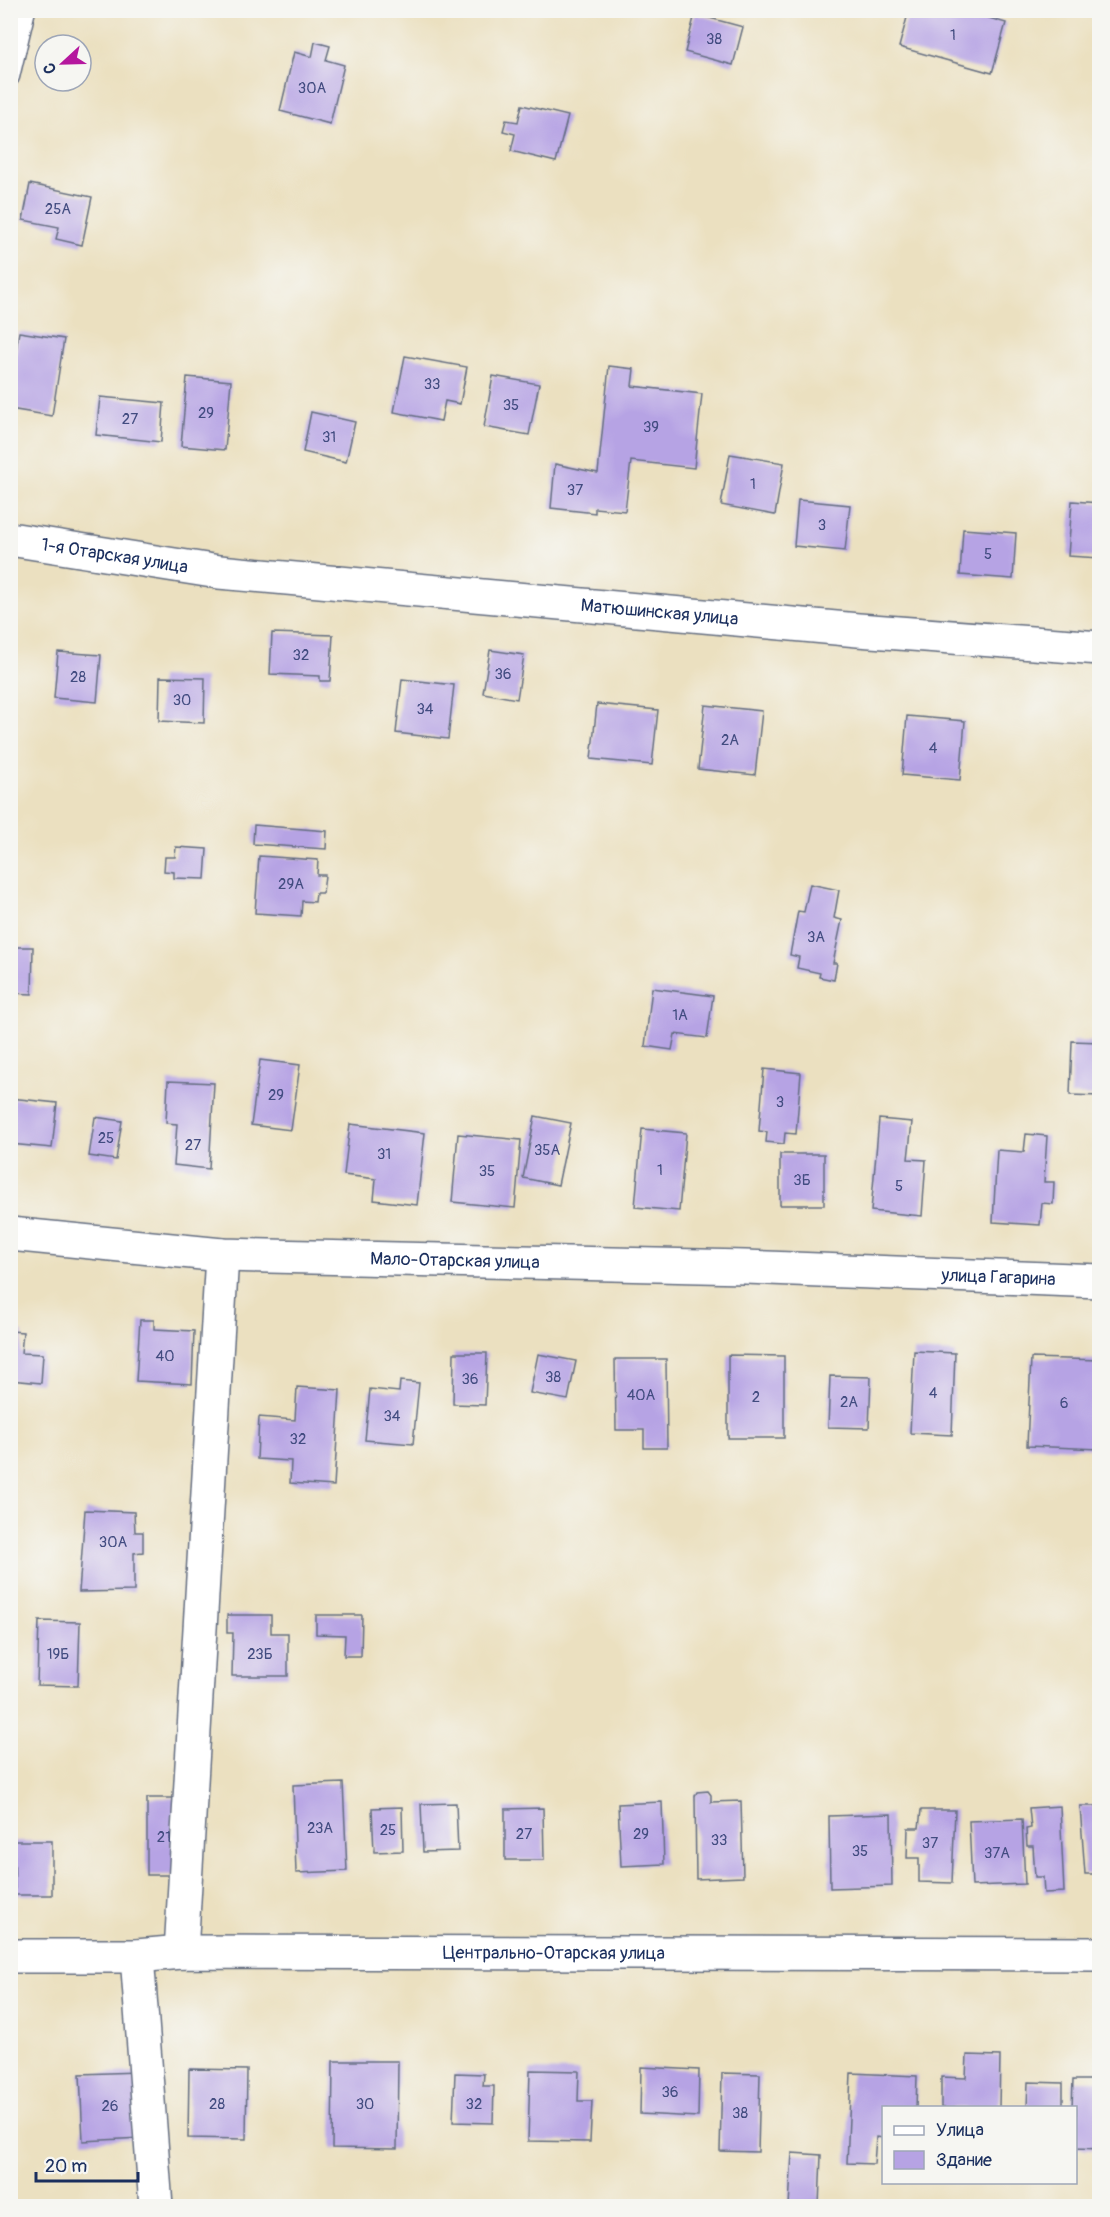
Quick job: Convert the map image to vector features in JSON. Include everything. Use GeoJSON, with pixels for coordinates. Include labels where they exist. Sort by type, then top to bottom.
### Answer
{"type":"FeatureCollection","features":[{"type":"Feature","properties":{"kind":"street","name":"1-я Отарская улица"},"geometry":{"type":"LineString","coordinates":[[10,539],[219,572]]}},
{"type":"Feature","properties":{"kind":"street","name":"Матюшинская улица"},"geometry":{"type":"LineString","coordinates":[[219,572],[858,630],[1100,648]]}},
{"type":"Feature","properties":{"kind":"street","name":"Мало-Отарская улица"},"geometry":{"type":"LineString","coordinates":[[10,1234],[222,1255],[599,1262],[898,1271]]}},
{"type":"Feature","properties":{"kind":"street"},"geometry":{"type":"LineString","coordinates":[[181,1952],[222,1255]]}},
{"type":"Feature","properties":{"kind":"street","name":"улица Гагарина"},"geometry":{"type":"LineString","coordinates":[[898,1271],[1100,1281]]}},
{"type":"Feature","properties":{"kind":"street","name":"Центрально-Отарская улица"},"geometry":{"type":"LineString","coordinates":[[10,1956],[137,1956],[181,1952],[1100,1954]]}},
{"type":"Feature","properties":{"kind":"street"},"geometry":{"type":"LineString","coordinates":[[137,1956],[156,2206]]}},
{"type":"Feature","properties":{"kind":"lane"},"geometry":{"type":"LineString","coordinates":[[10,77],[26,10]]}},
{"type":"Feature","properties":{"kind":"building"},"geometry":{"type":"Polygon","coordinates":[[[909,10],[962,10],[1006,23],[992,73],[899,47],[909,10]]]}},
{"type":"Feature","properties":{"kind":"building"},"geometry":{"type":"Polygon","coordinates":[[[695,14],[743,27],[733,65],[685,52],[695,14]]]}},
{"type":"Feature","properties":{"kind":"building"},"geometry":{"type":"Polygon","coordinates":[[[315,42],[330,46],[326,60],[344,65],[330,124],[280,111],[294,52],[312,57],[315,42]]]}},
{"type":"Feature","properties":{"kind":"building"},"geometry":{"type":"Polygon","coordinates":[[[522,105],[568,116],[556,162],[511,151],[515,134],[503,131],[506,120],[518,122],[522,105]]]}},
{"type":"Feature","properties":{"kind":"building"},"geometry":{"type":"Polygon","coordinates":[[[30,184],[92,197],[82,245],[56,239],[59,227],[23,220],[30,184]]]}},
{"type":"Feature","properties":{"kind":"building"},"geometry":{"type":"Polygon","coordinates":[[[19,332],[64,339],[52,416],[10,409],[10,387],[19,332]]]}},
{"type":"Feature","properties":{"kind":"building"},"geometry":{"type":"Polygon","coordinates":[[[405,356],[467,367],[460,404],[445,401],[441,421],[394,412],[405,356]]]}},
{"type":"Feature","properties":{"kind":"building"},"geometry":{"type":"Polygon","coordinates":[[[609,366],[634,369],[632,386],[702,394],[694,468],[631,461],[625,511],[595,508],[595,513],[551,508],[555,464],[598,473],[609,366]]]}},
{"type":"Feature","properties":{"kind":"building"},"geometry":{"type":"Polygon","coordinates":[[[493,376],[539,384],[529,435],[484,427],[493,376]]]}},
{"type":"Feature","properties":{"kind":"building"},"geometry":{"type":"Polygon","coordinates":[[[187,377],[231,381],[225,450],[181,446],[187,377]]]}},
{"type":"Feature","properties":{"kind":"building"},"geometry":{"type":"Polygon","coordinates":[[[100,397],[164,403],[161,442],[96,435],[100,397]]]}},
{"type":"Feature","properties":{"kind":"building"},"geometry":{"type":"Polygon","coordinates":[[[311,412],[355,422],[346,462],[303,452],[311,412]]]}},
{"type":"Feature","properties":{"kind":"building"},"geometry":{"type":"Polygon","coordinates":[[[730,454],[784,463],[775,515],[721,505],[730,454]]]}},
{"type":"Feature","properties":{"kind":"building"},"geometry":{"type":"Polygon","coordinates":[[[798,500],[850,505],[845,551],[794,546],[798,500]]]}},
{"type":"Feature","properties":{"kind":"building"},"geometry":{"type":"Polygon","coordinates":[[[1072,501],[1100,503],[1100,558],[1068,556],[1072,501]]]}},
{"type":"Feature","properties":{"kind":"building"},"geometry":{"type":"Polygon","coordinates":[[[963,529],[1016,533],[1013,579],[960,575],[963,529]]]}},
{"type":"Feature","properties":{"kind":"building"},"geometry":{"type":"Polygon","coordinates":[[[272,633],[333,635],[330,681],[320,681],[320,676],[270,674],[272,633]]]}},
{"type":"Feature","properties":{"kind":"building"},"geometry":{"type":"Polygon","coordinates":[[[490,650],[524,655],[517,699],[483,693],[490,650]]]}},
{"type":"Feature","properties":{"kind":"building"},"geometry":{"type":"Polygon","coordinates":[[[58,652],[101,655],[97,702],[54,698],[58,652]]]}},
{"type":"Feature","properties":{"kind":"building"},"geometry":{"type":"Polygon","coordinates":[[[160,677],[205,678],[204,723],[159,721],[160,677]]]}},
{"type":"Feature","properties":{"kind":"building"},"geometry":{"type":"Polygon","coordinates":[[[402,679],[454,685],[448,739],[396,733],[402,679]]]}},
{"type":"Feature","properties":{"kind":"building"},"geometry":{"type":"Polygon","coordinates":[[[597,704],[658,710],[652,765],[591,759],[597,704]]]}},
{"type":"Feature","properties":{"kind":"building"},"geometry":{"type":"Polygon","coordinates":[[[705,705],[762,711],[755,775],[698,769],[705,705]]]}},
{"type":"Feature","properties":{"kind":"building"},"geometry":{"type":"Polygon","coordinates":[[[907,716],[965,721],[960,780],[902,775],[907,716]]]}},
{"type":"Feature","properties":{"kind":"building"},"geometry":{"type":"Polygon","coordinates":[[[254,825],[327,831],[326,849],[253,844],[254,825]]]}},
{"type":"Feature","properties":{"kind":"building"},"geometry":{"type":"Polygon","coordinates":[[[176,847],[207,849],[205,879],[174,878],[174,872],[164,871],[165,857],[175,857],[176,847]]]}},
{"type":"Feature","properties":{"kind":"building"},"geometry":{"type":"Polygon","coordinates":[[[259,856],[318,860],[317,875],[325,875],[323,893],[316,893],[315,902],[302,901],[301,916],[255,913],[259,856]]]}},
{"type":"Feature","properties":{"kind":"building"},"geometry":{"type":"Polygon","coordinates":[[[810,884],[839,890],[834,918],[842,920],[833,963],[837,963],[834,980],[819,977],[820,973],[797,968],[799,957],[790,955],[798,911],[804,912],[810,884]]]}},
{"type":"Feature","properties":{"kind":"building"},"geometry":{"type":"Polygon","coordinates":[[[10,947],[33,947],[32,994],[10,993],[10,947]]]}},
{"type":"Feature","properties":{"kind":"building"},"geometry":{"type":"Polygon","coordinates":[[[652,988],[713,996],[707,1038],[675,1034],[672,1050],[645,1046],[652,988]]]}},
{"type":"Feature","properties":{"kind":"building"},"geometry":{"type":"Polygon","coordinates":[[[1072,1041],[1100,1042],[1100,1096],[1070,1095],[1072,1041]]]}},
{"type":"Feature","properties":{"kind":"building"},"geometry":{"type":"Polygon","coordinates":[[[260,1060],[300,1065],[291,1130],[251,1125],[260,1060]]]}},
{"type":"Feature","properties":{"kind":"building"},"geometry":{"type":"Polygon","coordinates":[[[764,1069],[801,1073],[796,1134],[785,1133],[784,1144],[766,1142],[767,1132],[759,1131],[764,1069]]]}},
{"type":"Feature","properties":{"kind":"building"},"geometry":{"type":"Polygon","coordinates":[[[168,1081],[214,1083],[209,1169],[174,1165],[177,1124],[166,1123],[168,1081]]]}},
{"type":"Feature","properties":{"kind":"building"},"geometry":{"type":"Polygon","coordinates":[[[10,1098],[57,1103],[52,1148],[10,1144],[10,1098]]]}},
{"type":"Feature","properties":{"kind":"building"},"geometry":{"type":"Polygon","coordinates":[[[535,1116],[571,1123],[558,1185],[523,1178],[535,1116]]]}},
{"type":"Feature","properties":{"kind":"building"},"geometry":{"type":"Polygon","coordinates":[[[95,1117],[122,1121],[116,1160],[89,1156],[95,1117]]]}},
{"type":"Feature","properties":{"kind":"building"},"geometry":{"type":"Polygon","coordinates":[[[879,1119],[912,1122],[908,1159],[926,1160],[922,1216],[871,1211],[879,1119]]]}},
{"type":"Feature","properties":{"kind":"building"},"geometry":{"type":"Polygon","coordinates":[[[350,1124],[425,1133],[417,1205],[374,1200],[376,1179],[344,1175],[350,1124]]]}},
{"type":"Feature","properties":{"kind":"building"},"geometry":{"type":"Polygon","coordinates":[[[642,1129],[686,1133],[679,1211],[635,1207],[642,1129]]]}},
{"type":"Feature","properties":{"kind":"building"},"geometry":{"type":"Polygon","coordinates":[[[458,1134],[521,1140],[515,1208],[452,1202],[458,1134]]]}},
{"type":"Feature","properties":{"kind":"building"},"geometry":{"type":"Polygon","coordinates":[[[1026,1134],[1047,1136],[1044,1182],[1054,1182],[1053,1204],[1042,1203],[1040,1225],[993,1222],[997,1150],[1024,1152],[1026,1134]]]}},
{"type":"Feature","properties":{"kind":"building"},"geometry":{"type":"Polygon","coordinates":[[[780,1154],[824,1154],[824,1205],[780,1205],[780,1154]]]}},
{"type":"Feature","properties":{"kind":"building"},"geometry":{"type":"Polygon","coordinates":[[[140,1320],[154,1320],[154,1329],[194,1331],[192,1384],[136,1381],[140,1320]]]}},
{"type":"Feature","properties":{"kind":"building"},"geometry":{"type":"Polygon","coordinates":[[[10,1331],[23,1332],[21,1353],[43,1354],[41,1383],[10,1380],[10,1331]]]}},
{"type":"Feature","properties":{"kind":"building"},"geometry":{"type":"Polygon","coordinates":[[[914,1351],[955,1353],[952,1435],[910,1433],[914,1351]]]}},
{"type":"Feature","properties":{"kind":"building"},"geometry":{"type":"Polygon","coordinates":[[[454,1353],[487,1353],[485,1405],[453,1404],[454,1353]]]}},
{"type":"Feature","properties":{"kind":"building"},"geometry":{"type":"Polygon","coordinates":[[[538,1354],[576,1361],[568,1400],[530,1393],[538,1354]]]}},
{"type":"Feature","properties":{"kind":"building"},"geometry":{"type":"Polygon","coordinates":[[[728,1355],[784,1356],[784,1438],[728,1438],[728,1355]]]}},
{"type":"Feature","properties":{"kind":"building"},"geometry":{"type":"Polygon","coordinates":[[[1031,1358],[1100,1360],[1100,1449],[1027,1446],[1031,1358]]]}},
{"type":"Feature","properties":{"kind":"building"},"geometry":{"type":"Polygon","coordinates":[[[615,1359],[666,1359],[667,1448],[644,1448],[644,1430],[616,1430],[615,1359]]]}},
{"type":"Feature","properties":{"kind":"building"},"geometry":{"type":"Polygon","coordinates":[[[830,1376],[871,1377],[869,1428],[828,1427],[830,1376]]]}},
{"type":"Feature","properties":{"kind":"building"},"geometry":{"type":"Polygon","coordinates":[[[400,1381],[419,1383],[413,1444],[365,1440],[370,1389],[399,1392],[400,1381]]]}},
{"type":"Feature","properties":{"kind":"building"},"geometry":{"type":"Polygon","coordinates":[[[297,1387],[340,1390],[334,1486],[290,1483],[291,1461],[257,1459],[259,1417],[295,1420],[297,1387]]]}},
{"type":"Feature","properties":{"kind":"building"},"geometry":{"type":"Polygon","coordinates":[[[85,1510],[134,1512],[135,1532],[143,1532],[143,1552],[134,1553],[134,1591],[79,1592],[85,1510]]]}},
{"type":"Feature","properties":{"kind":"building"},"geometry":{"type":"Polygon","coordinates":[[[227,1615],[271,1615],[271,1633],[288,1633],[288,1676],[232,1676],[233,1633],[227,1633],[227,1615]]]}},
{"type":"Feature","properties":{"kind":"building"},"geometry":{"type":"Polygon","coordinates":[[[316,1615],[362,1615],[361,1656],[344,1656],[345,1635],[316,1634],[316,1615]]]}},
{"type":"Feature","properties":{"kind":"building"},"geometry":{"type":"Polygon","coordinates":[[[39,1621],[80,1622],[78,1686],[37,1685],[39,1621]]]}},
{"type":"Feature","properties":{"kind":"building"},"geometry":{"type":"Polygon","coordinates":[[[343,1783],[347,1871],[296,1873],[293,1785],[343,1783]]]}},
{"type":"Feature","properties":{"kind":"building"},"geometry":{"type":"Polygon","coordinates":[[[708,1791],[711,1795],[711,1802],[741,1801],[743,1877],[696,1879],[695,1796],[697,1792],[708,1791]]]}},
{"type":"Feature","properties":{"kind":"building"},"geometry":{"type":"Polygon","coordinates":[[[147,1798],[182,1798],[181,1875],[147,1875],[147,1798]]]}},
{"type":"Feature","properties":{"kind":"building"},"geometry":{"type":"Polygon","coordinates":[[[662,1802],[664,1864],[621,1866],[618,1804],[662,1802]]]}},
{"type":"Feature","properties":{"kind":"building"},"geometry":{"type":"Polygon","coordinates":[[[456,1803],[458,1851],[423,1852],[421,1804],[456,1803]]]}},
{"type":"Feature","properties":{"kind":"building"},"geometry":{"type":"Polygon","coordinates":[[[1060,1806],[1064,1892],[1044,1893],[1043,1877],[1035,1877],[1033,1846],[1027,1846],[1026,1829],[1031,1828],[1029,1808],[1060,1806]]]}},
{"type":"Feature","properties":{"kind":"building"},"geometry":{"type":"Polygon","coordinates":[[[1080,1806],[1100,1806],[1100,1874],[1085,1874],[1080,1806]]]}},
{"type":"Feature","properties":{"kind":"building"},"geometry":{"type":"Polygon","coordinates":[[[402,1807],[403,1851],[374,1852],[372,1808],[402,1807]]]}},
{"type":"Feature","properties":{"kind":"building"},"geometry":{"type":"Polygon","coordinates":[[[543,1808],[544,1860],[505,1860],[505,1809],[543,1808]]]}},
{"type":"Feature","properties":{"kind":"building"},"geometry":{"type":"Polygon","coordinates":[[[921,1810],[955,1810],[952,1883],[919,1882],[919,1858],[907,1858],[908,1828],[919,1828],[921,1810]]]}},
{"type":"Feature","properties":{"kind":"building"},"geometry":{"type":"Polygon","coordinates":[[[891,1814],[892,1886],[830,1888],[829,1816],[891,1814]]]}},
{"type":"Feature","properties":{"kind":"building"},"geometry":{"type":"Polygon","coordinates":[[[1022,1819],[1025,1884],[972,1886],[969,1821],[1022,1819]]]}},
{"type":"Feature","properties":{"kind":"building"},"geometry":{"type":"Polygon","coordinates":[[[14,1841],[52,1841],[52,1895],[15,1895],[14,1841]]]}},
{"type":"Feature","properties":{"kind":"building"},"geometry":{"type":"Polygon","coordinates":[[[967,2055],[1000,2056],[999,2106],[941,2106],[941,2077],[966,2078],[967,2055]]]}},
{"type":"Feature","properties":{"kind":"building"},"geometry":{"type":"Polygon","coordinates":[[[333,2061],[398,2061],[397,2149],[332,2148],[333,2061]]]}},
{"type":"Feature","properties":{"kind":"building"},"geometry":{"type":"Polygon","coordinates":[[[641,2067],[699,2070],[698,2117],[640,2114],[641,2067]]]}},
{"type":"Feature","properties":{"kind":"building"},"geometry":{"type":"Polygon","coordinates":[[[189,2069],[247,2070],[246,2139],[188,2138],[189,2069]]]}},
{"type":"Feature","properties":{"kind":"building"},"geometry":{"type":"Polygon","coordinates":[[[530,2070],[579,2071],[578,2101],[592,2101],[590,2142],[528,2141],[530,2070]]]}},
{"type":"Feature","properties":{"kind":"building"},"geometry":{"type":"Polygon","coordinates":[[[138,2072],[141,2138],[83,2141],[80,2074],[138,2072]]]}},
{"type":"Feature","properties":{"kind":"building"},"geometry":{"type":"Polygon","coordinates":[[[455,2073],[484,2074],[483,2086],[494,2086],[493,2123],[453,2122],[455,2073]]]}},
{"type":"Feature","properties":{"kind":"building"},"geometry":{"type":"Polygon","coordinates":[[[722,2073],[760,2074],[758,2152],[720,2151],[722,2073]]]}},
{"type":"Feature","properties":{"kind":"building"},"geometry":{"type":"Polygon","coordinates":[[[851,2073],[917,2076],[916,2106],[882,2106],[882,2138],[876,2137],[874,2164],[847,2163],[851,2073]]]}},
{"type":"Feature","properties":{"kind":"building"},"geometry":{"type":"Polygon","coordinates":[[[1073,2080],[1100,2080],[1100,2149],[1077,2148],[1077,2106],[1072,2106],[1073,2080]]]}},
{"type":"Feature","properties":{"kind":"building"},"geometry":{"type":"Polygon","coordinates":[[[1028,2082],[1063,2083],[1063,2106],[1027,2106],[1028,2082]]]}},
{"type":"Feature","properties":{"kind":"building"},"geometry":{"type":"Polygon","coordinates":[[[792,2153],[821,2155],[819,2206],[789,2206],[792,2153]]]}}]}
